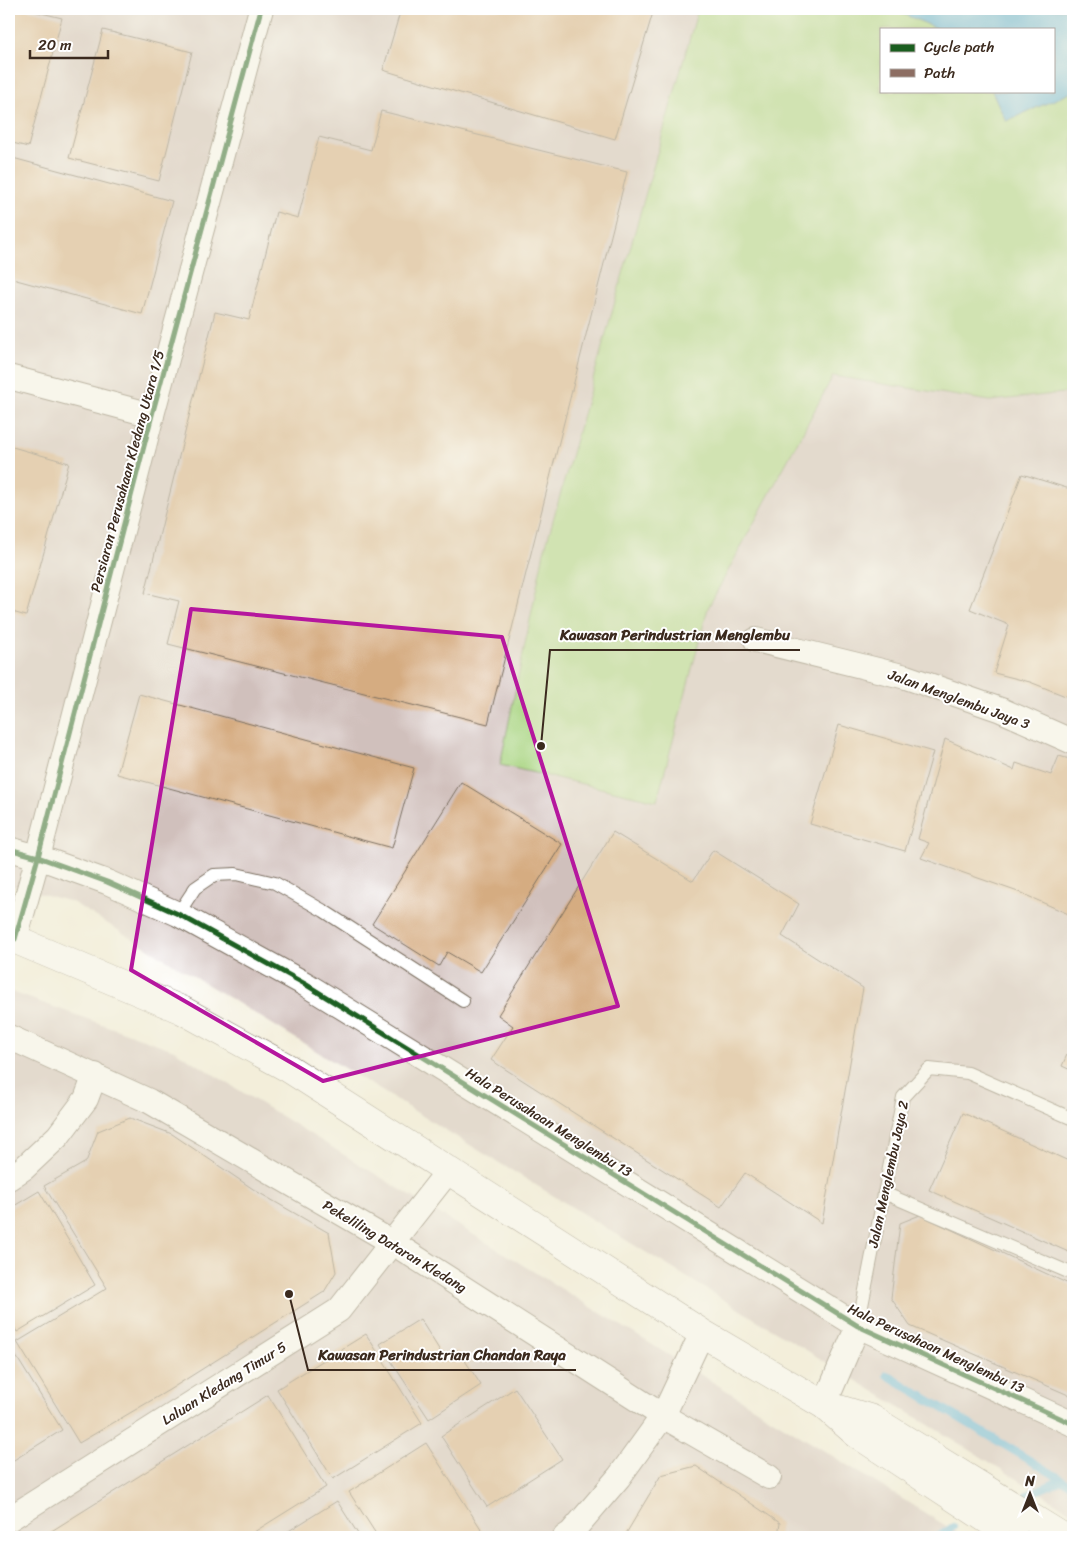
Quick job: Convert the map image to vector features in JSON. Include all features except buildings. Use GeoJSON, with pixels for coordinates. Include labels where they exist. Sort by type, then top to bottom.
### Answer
{"type":"FeatureCollection","features":[{"type":"Feature","properties":{"kind":"street","name":"Persiaran Perusahaan Kledang Utara 1/5"},"geometry":{"type":"LineString","coordinates":[[12,938],[38,857],[254,10]]}},
{"type":"Feature","properties":{"kind":"street"},"geometry":{"type":"LineString","coordinates":[[9,377],[152,415]]}},
{"type":"Feature","properties":{"kind":"street","name":"Jalan Menglembu Jaya 3"},"geometry":{"type":"LineString","coordinates":[[756,640],[906,677],[1000,710],[1073,742]]}},
{"type":"Feature","properties":{"kind":"street","name":"Hala Perusahaan Menglembu 13"},"geometry":{"type":"LineString","coordinates":[[9,850],[38,857],[107,882],[178,914],[314,990],[858,1326],[1073,1424]]}},
{"type":"Feature","properties":{"kind":"street"},"geometry":{"type":"LineString","coordinates":[[12,938],[182,1010],[288,1068],[702,1333],[824,1405],[857,1434],[1014,1537]]}},
{"type":"Feature","properties":{"kind":"street","name":"Pekeliling Dataran Kledang"},"geometry":{"type":"LineString","coordinates":[[9,1037],[149,1101],[393,1243],[663,1416],[769,1477]]}},
{"type":"Feature","properties":{"kind":"street"},"geometry":{"type":"LineString","coordinates":[[9,1178],[24,1168],[58,1136],[86,1099],[95,1076]]}},
{"type":"Feature","properties":{"kind":"street","name":"Laluan Kledang Timur 5"},"geometry":{"type":"LineString","coordinates":[[9,1519],[339,1310],[449,1170]]}},
{"type":"Feature","properties":{"kind":"street","name":"Jalan Menglembu Jaya 2"},"geometry":{"type":"LineString","coordinates":[[824,1405],[858,1326]]}},
{"type":"Feature","properties":{"kind":"street"},"geometry":{"type":"LineString","coordinates":[[565,1537],[571,1533],[619,1477],[663,1416],[702,1333]]}},
{"type":"Feature","properties":{"kind":"street"},"geometry":{"type":"LineString","coordinates":[[824,1405],[872,1419],[1063,1537]]}},
{"type":"Feature","properties":{"kind":"lane"},"geometry":{"type":"LineString","coordinates":[[178,914],[195,888],[214,875],[236,874],[275,882],[324,911],[462,1001]]}},
{"type":"Feature","properties":{"kind":"lane","name":"Jalan Menglembu Jaya 2"},"geometry":{"type":"LineString","coordinates":[[858,1326],[903,1097],[929,1069],[968,1073],[1073,1119]]}},
{"type":"Feature","properties":{"kind":"lane"},"geometry":{"type":"LineString","coordinates":[[884,1192],[1073,1274]]}},
{"type":"Feature","properties":{"kind":"highlighted area"},"geometry":{"type":"Polygon","coordinates":[[[191,609],[502,637],[618,1006],[323,1081],[131,970],[191,609]]]}},
{"type":"Feature","properties":{"kind":"shaded area"},"geometry":{"type":"Polygon","coordinates":[[[9,9],[698,9],[544,553],[708,608],[833,376],[990,401],[1073,392],[1073,1513],[72,902],[9,885],[9,9]]]}},
{"type":"Feature","properties":{"kind":"shaded area"},"geometry":{"type":"Polygon","coordinates":[[[9,991],[174,1050],[964,1537],[9,1537],[9,991]]]}},
{"type":"Feature","properties":{"kind":"green space"},"geometry":{"type":"Polygon","coordinates":[[[698,9],[891,9],[937,28],[880,28],[880,92],[992,92],[1006,121],[1070,93],[1073,87],[1073,392],[990,401],[833,376],[708,608],[657,801],[500,765],[544,552],[698,9]]]}},
{"type":"Feature","properties":{"kind":"water"},"geometry":{"type":"Polygon","coordinates":[[[891,9],[1073,9],[1073,87],[1070,93],[1006,121],[992,92],[1054,92],[1054,28],[937,28],[891,9]]]}},
{"type":"Feature","properties":{"kind":"waterway"},"geometry":{"type":"LineString","coordinates":[[887,1375],[1073,1486]]}},
{"type":"Feature","properties":{"kind":"waterway"},"geometry":{"type":"LineString","coordinates":[[1027,1495],[1062,1480]]}},
{"type":"Feature","properties":{"kind":"waterway"},"geometry":{"type":"LineString","coordinates":[[938,1537],[953,1527]]}},
{"type":"Feature","properties":{"kind":"marked path"},"geometry":{"type":"LineString","coordinates":[[1007,1537],[1010,1534]]}},
{"type":"Feature","properties":{"kind":"cycle path"},"geometry":{"type":"LineString","coordinates":[[15,939],[38,857],[152,415],[261,9]]}},
{"type":"Feature","properties":{"kind":"cycle path"},"geometry":{"type":"LineString","coordinates":[[9,849],[38,857],[107,882],[178,914],[305,984],[858,1326],[1073,1424]]}},
{"type":"Feature","properties":{"kind":"place","name":"Kawasan Perindustrian Menglembu"},"geometry":{"type":"Point","coordinates":[541,746]}},
{"type":"Feature","properties":{"kind":"place","name":"Kawasan Perindustrian Chandan Raya"},"geometry":{"type":"Point","coordinates":[289,1294]}}]}
